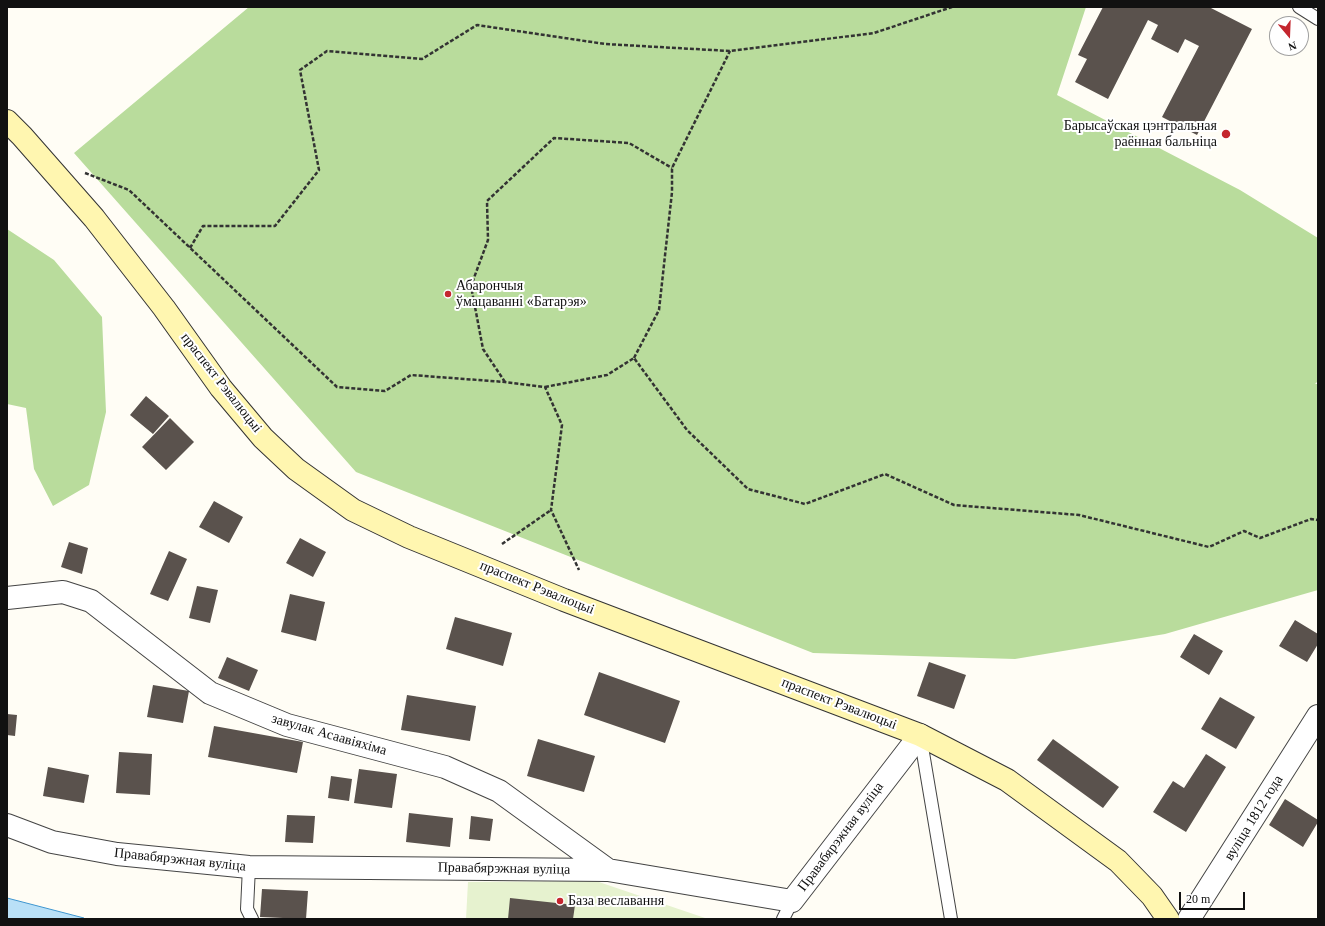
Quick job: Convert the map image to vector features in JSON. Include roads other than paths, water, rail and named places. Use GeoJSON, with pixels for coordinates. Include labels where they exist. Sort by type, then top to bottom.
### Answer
{"type":"FeatureCollection","features":[{"type":"Feature","properties":{"kind":"main road","name":"праспект Рэвалюцыі"},"geometry":{"type":"LineString","coordinates":[[7,121],[94,218],[164,308],[221,388],[263,438],[296,469],[353,510],[410,537],[564,600],[920,734],[1007,780],[1118,861],[1152,896],[1168,919]]}},
{"type":"Feature","properties":{"kind":"street","name":"завулак Асаавіяхіма"},"geometry":{"type":"LineString","coordinates":[[7,598],[63,592],[91,601],[210,693],[287,725],[445,767],[499,791],[608,870]]}},
{"type":"Feature","properties":{"kind":"street","name":"вуліца 1812 года"},"geometry":{"type":"LineString","coordinates":[[1189,919],[1318,716]]}},
{"type":"Feature","properties":{"kind":"street","name":"Правабярэжная вуліца"},"geometry":{"type":"LineString","coordinates":[[7,825],[52,842],[117,854],[249,867],[608,870],[788,910],[920,734]]}},
{"type":"Feature","properties":{"kind":"lane"},"geometry":{"type":"LineString","coordinates":[[1299,7],[1318,19]]}},
{"type":"Feature","properties":{"kind":"lane"},"geometry":{"type":"LineString","coordinates":[[920,734],[951,919]]}},
{"type":"Feature","properties":{"kind":"lane"},"geometry":{"type":"LineString","coordinates":[[249,867],[246,909],[252,919]]}},
{"type":"Feature","properties":{"kind":"water"},"geometry":{"type":"Polygon","coordinates":[[[7,898],[84,918],[85,919],[7,919],[7,898]]]}},
{"type":"Feature","properties":{"kind":"place","name":"Барысаўская цэнтральная раённая бальніца"},"geometry":{"type":"Point","coordinates":[1226,134]}},
{"type":"Feature","properties":{"kind":"place","name":"Абарончыя ўмацаванні «Батарэя»"},"geometry":{"type":"Point","coordinates":[448,294]}},
{"type":"Feature","properties":{"kind":"place","name":"База веславання"},"geometry":{"type":"Point","coordinates":[560,901]}}]}
